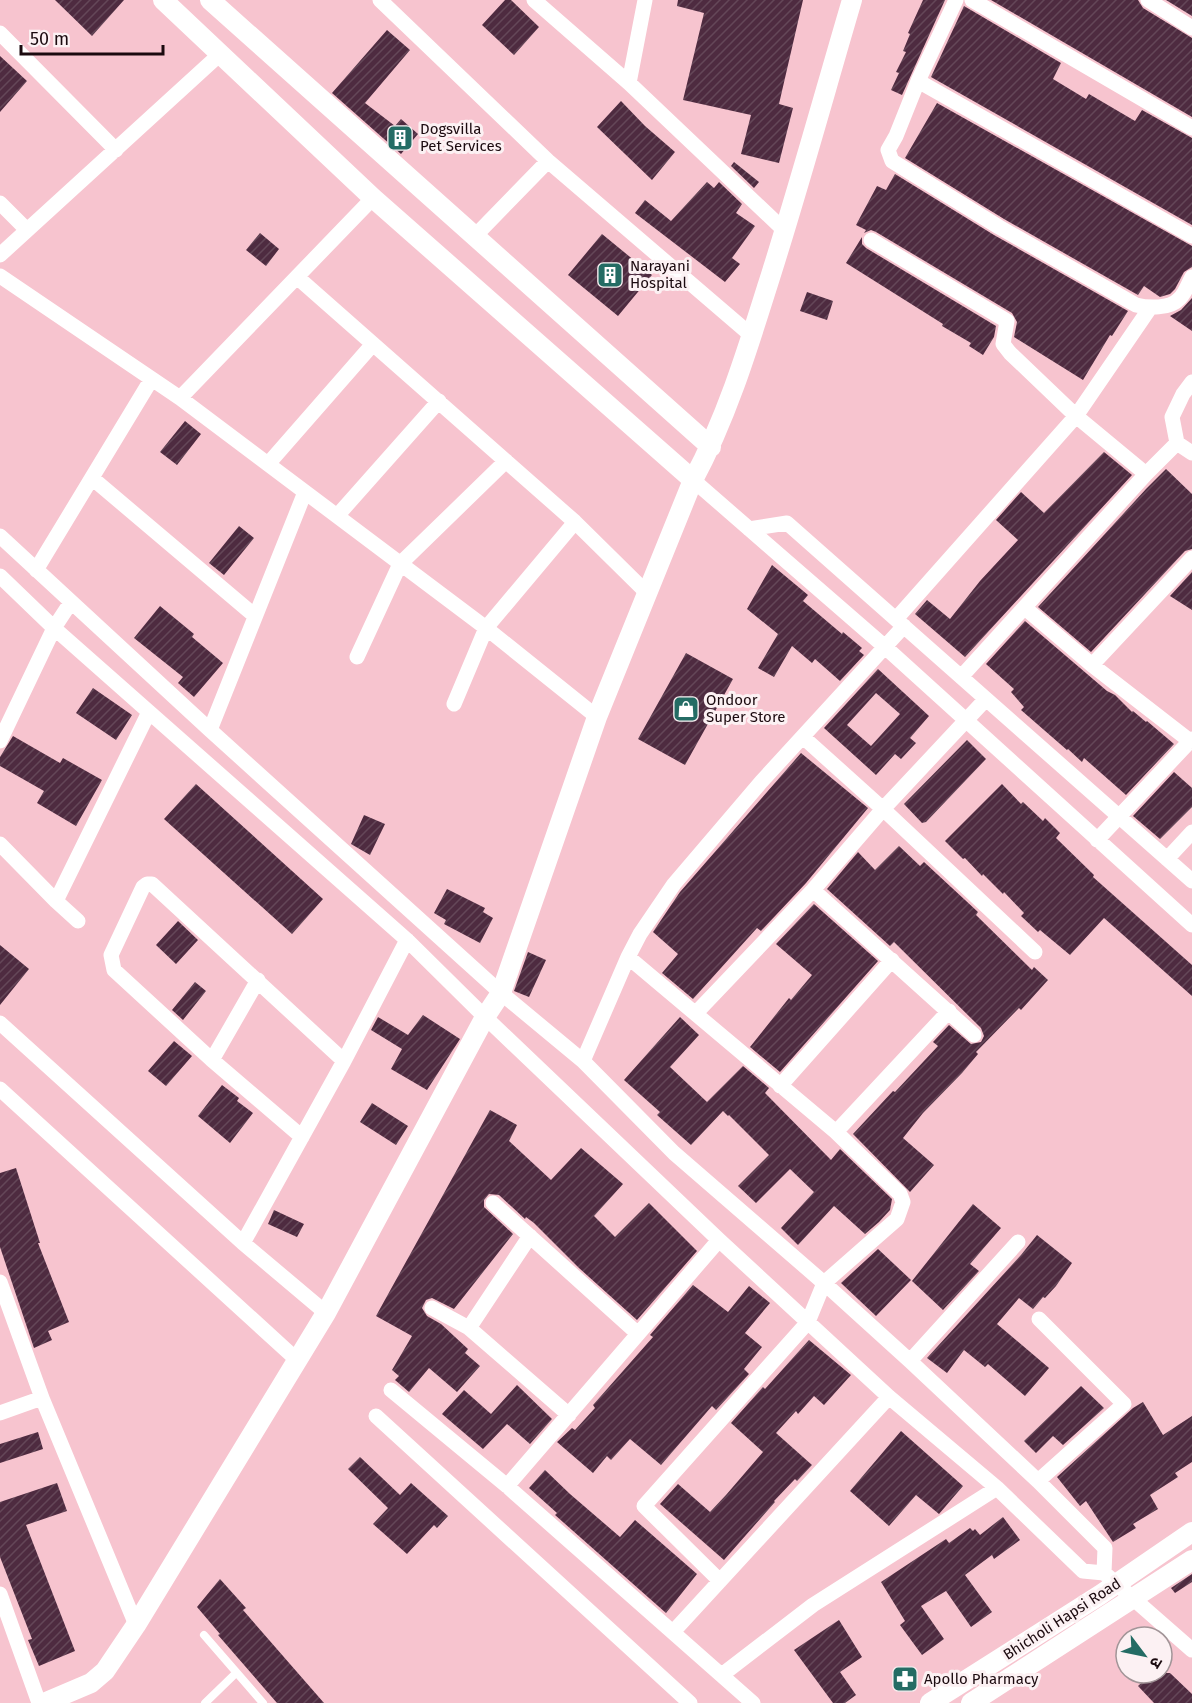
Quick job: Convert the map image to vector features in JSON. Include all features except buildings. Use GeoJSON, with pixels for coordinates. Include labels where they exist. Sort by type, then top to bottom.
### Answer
{"type":"FeatureCollection","features":[{"type":"Feature","properties":{"kind":"street"},"geometry":{"type":"LineString","coordinates":[[163,0],[373,198],[884,646],[1192,925]]}},
{"type":"Feature","properties":{"kind":"street"},"geometry":{"type":"LineString","coordinates":[[210,0],[711,447]]}},
{"type":"Feature","properties":{"kind":"street"},"geometry":{"type":"LineString","coordinates":[[380,0],[548,160],[752,336]]}},
{"type":"Feature","properties":{"kind":"street"},"geometry":{"type":"LineString","coordinates":[[534,0],[629,83],[785,231]]}},
{"type":"Feature","properties":{"kind":"street"},"geometry":{"type":"LineString","coordinates":[[629,83],[645,0]]}},
{"type":"Feature","properties":{"kind":"street"},"geometry":{"type":"LineString","coordinates":[[0,1594],[41,1703],[91,1683],[105,1671],[136,1626],[326,1312],[485,1017],[501,993],[597,717],[693,480],[711,447],[752,336],[852,0]]}},
{"type":"Feature","properties":{"kind":"street"},"geometry":{"type":"LineString","coordinates":[[956,0],[888,150],[892,161],[999,227],[1136,305],[1150,308],[1169,305],[1180,299],[1192,278]]}},
{"type":"Feature","properties":{"kind":"street"},"geometry":{"type":"LineString","coordinates":[[972,0],[1192,128]]}},
{"type":"Feature","properties":{"kind":"street"},"geometry":{"type":"LineString","coordinates":[[1148,0],[1192,28]]}},
{"type":"Feature","properties":{"kind":"street"},"geometry":{"type":"LineString","coordinates":[[0,33],[116,150]]}},
{"type":"Feature","properties":{"kind":"street"},"geometry":{"type":"LineString","coordinates":[[0,255],[219,55]]}},
{"type":"Feature","properties":{"kind":"street"},"geometry":{"type":"LineString","coordinates":[[918,81],[1192,236]]}},
{"type":"Feature","properties":{"kind":"street"},"geometry":{"type":"LineString","coordinates":[[474,237],[548,160]]}},
{"type":"Feature","properties":{"kind":"street"},"geometry":{"type":"LineString","coordinates":[[180,398],[373,198]]}},
{"type":"Feature","properties":{"kind":"street"},"geometry":{"type":"LineString","coordinates":[[0,203],[27,230]]}},
{"type":"Feature","properties":{"kind":"street"},"geometry":{"type":"LineString","coordinates":[[871,240],[1006,321],[1003,344],[1010,353],[1076,416],[1146,474]]}},
{"type":"Feature","properties":{"kind":"street"},"geometry":{"type":"LineString","coordinates":[[0,276],[180,398],[486,628],[597,717]]}},
{"type":"Feature","properties":{"kind":"street"},"geometry":{"type":"LineString","coordinates":[[297,277],[575,522],[647,592]]}},
{"type":"Feature","properties":{"kind":"street"},"geometry":{"type":"LineString","coordinates":[[583,1061],[640,933],[674,884],[761,782],[884,646],[900,623],[1076,416],[1150,308]]}},
{"type":"Feature","properties":{"kind":"street"},"geometry":{"type":"LineString","coordinates":[[268,464],[373,344]]}},
{"type":"Feature","properties":{"kind":"street"},"geometry":{"type":"LineString","coordinates":[[36,570],[151,380]]}},
{"type":"Feature","properties":{"kind":"street"},"geometry":{"type":"LineString","coordinates":[[1192,382],[1183,394],[1172,417],[1177,443],[1192,453]]}},
{"type":"Feature","properties":{"kind":"street"},"geometry":{"type":"LineString","coordinates":[[337,516],[439,401]]}},
{"type":"Feature","properties":{"kind":"street"},"geometry":{"type":"LineString","coordinates":[[961,677],[1177,443]]}},
{"type":"Feature","properties":{"kind":"street"},"geometry":{"type":"LineString","coordinates":[[357,657],[400,564],[506,461]]}},
{"type":"Feature","properties":{"kind":"street"},"geometry":{"type":"LineString","coordinates":[[92,477],[255,616]]}},
{"type":"Feature","properties":{"kind":"street"},"geometry":{"type":"LineString","coordinates":[[210,730],[305,492]]}},
{"type":"Feature","properties":{"kind":"street"},"geometry":{"type":"LineString","coordinates":[[454,704],[486,628],[575,522]]}},
{"type":"Feature","properties":{"kind":"street"},"geometry":{"type":"LineString","coordinates":[[749,529],[787,523],[1192,881]]}},
{"type":"Feature","properties":{"kind":"street"},"geometry":{"type":"LineString","coordinates":[[0,536],[210,730],[501,993],[583,1061],[674,1153],[824,1283],[1038,1480],[1105,1548],[1110,1579]]}},
{"type":"Feature","properties":{"kind":"street"},"geometry":{"type":"LineString","coordinates":[[1092,665],[1192,558]]}},
{"type":"Feature","properties":{"kind":"street"},"geometry":{"type":"LineString","coordinates":[[0,576],[54,628],[407,940],[719,1240],[889,1397],[997,1488],[1083,1571],[1110,1579],[1192,1650]]}},
{"type":"Feature","properties":{"kind":"street"},"geometry":{"type":"LineString","coordinates":[[0,741],[54,628],[71,602]]}},
{"type":"Feature","properties":{"kind":"street"},"geometry":{"type":"LineString","coordinates":[[1026,608],[1092,665],[1191,740],[1097,840]]}},
{"type":"Feature","properties":{"kind":"street"},"geometry":{"type":"LineString","coordinates":[[696,1013],[813,890],[986,699]]}},
{"type":"Feature","properties":{"kind":"street"},"geometry":{"type":"LineString","coordinates":[[56,901],[149,712]]}},
{"type":"Feature","properties":{"kind":"street"},"geometry":{"type":"LineString","coordinates":[[803,737],[884,809],[1035,952]]}},
{"type":"Feature","properties":{"kind":"street"},"geometry":{"type":"LineString","coordinates":[[1167,859],[1192,832]]}},
{"type":"Feature","properties":{"kind":"street"},"geometry":{"type":"LineString","coordinates":[[0,844],[78,921]]}},
{"type":"Feature","properties":{"kind":"street"},"geometry":{"type":"LineString","coordinates":[[302,1137],[212,1060],[114,970],[111,955],[143,887],[152,884],[344,1061]]}},
{"type":"Feature","properties":{"kind":"street"},"geometry":{"type":"LineString","coordinates":[[813,890],[974,1035]]}},
{"type":"Feature","properties":{"kind":"street"},"geometry":{"type":"LineString","coordinates":[[243,1243],[344,1061],[407,940]]}},
{"type":"Feature","properties":{"kind":"street"},"geometry":{"type":"LineString","coordinates":[[628,957],[836,1132],[900,1194],[903,1202],[897,1219],[824,1283],[808,1322],[644,1506],[720,1581]]}},
{"type":"Feature","properties":{"kind":"street"},"geometry":{"type":"LineString","coordinates":[[780,1086],[892,960]]}},
{"type":"Feature","properties":{"kind":"street"},"geometry":{"type":"LineString","coordinates":[[212,1060],[258,980]]}},
{"type":"Feature","properties":{"kind":"street"},"geometry":{"type":"LineString","coordinates":[[836,1132],[949,1011]]}},
{"type":"Feature","properties":{"kind":"street"},"geometry":{"type":"LineString","coordinates":[[0,1023],[243,1243],[326,1312]]}},
{"type":"Feature","properties":{"kind":"street"},"geometry":{"type":"LineString","coordinates":[[0,1089],[297,1360]]}},
{"type":"Feature","properties":{"kind":"street"},"geometry":{"type":"LineString","coordinates":[[493,1203],[637,1333]]}},
{"type":"Feature","properties":{"kind":"street"},"geometry":{"type":"LineString","coordinates":[[469,1328],[530,1236]]}},
{"type":"Feature","properties":{"kind":"street"},"geometry":{"type":"LineString","coordinates":[[507,1486],[719,1240]]}},
{"type":"Feature","properties":{"kind":"street"},"geometry":{"type":"LineString","coordinates":[[910,1361],[1018,1242]]}},
{"type":"Feature","properties":{"kind":"street"},"geometry":{"type":"LineString","coordinates":[[0,1282],[42,1398],[136,1626]]}},
{"type":"Feature","properties":{"kind":"street"},"geometry":{"type":"LineString","coordinates":[[432,1308],[469,1328],[569,1415]]}},
{"type":"Feature","properties":{"kind":"street"},"geometry":{"type":"LineString","coordinates":[[1038,1480],[1124,1404],[1039,1319]]}},
{"type":"Feature","properties":{"kind":"street"},"geometry":{"type":"LineString","coordinates":[[392,1390],[507,1486],[723,1674],[753,1703]]}},
{"type":"Feature","properties":{"kind":"street"},"geometry":{"type":"LineString","coordinates":[[673,1632],[889,1397]]}},
{"type":"Feature","properties":{"kind":"street"},"geometry":{"type":"LineString","coordinates":[[0,1413],[42,1398]]}},
{"type":"Feature","properties":{"kind":"street"},"geometry":{"type":"LineString","coordinates":[[376,1416],[690,1703]]}},
{"type":"Feature","properties":{"kind":"street"},"geometry":{"type":"LineString","coordinates":[[723,1674],[813,1605],[997,1488]]}},
{"type":"Feature","properties":{"kind":"street","name":"Bhicholi Hapsi Road"},"geometry":{"type":"LineString","coordinates":[[930,1703],[1110,1579],[1192,1532]]}},
{"type":"Feature","properties":{"kind":"street"},"geometry":{"type":"LineString","coordinates":[[971,1703],[1192,1560]]}},
{"type":"Feature","properties":{"kind":"lane"},"geometry":{"type":"LineString","coordinates":[[204,1635],[263,1703]]}},
{"type":"Feature","properties":{"kind":"lane"},"geometry":{"type":"LineString","coordinates":[[205,1703],[236,1673]]}},
{"type":"Feature","properties":{"kind":"place","name":"Dogsvilla Pet Services"},"geometry":{"type":"Point","coordinates":[400,138]}},
{"type":"Feature","properties":{"kind":"place","name":"Narayani Hospital"},"geometry":{"type":"Point","coordinates":[610,275]}},
{"type":"Feature","properties":{"kind":"place","name":"Ondoor Super Store"},"geometry":{"type":"Point","coordinates":[686,709]}},
{"type":"Feature","properties":{"kind":"place","name":"Apollo Pharmacy"},"geometry":{"type":"Point","coordinates":[905,1679]}}]}
